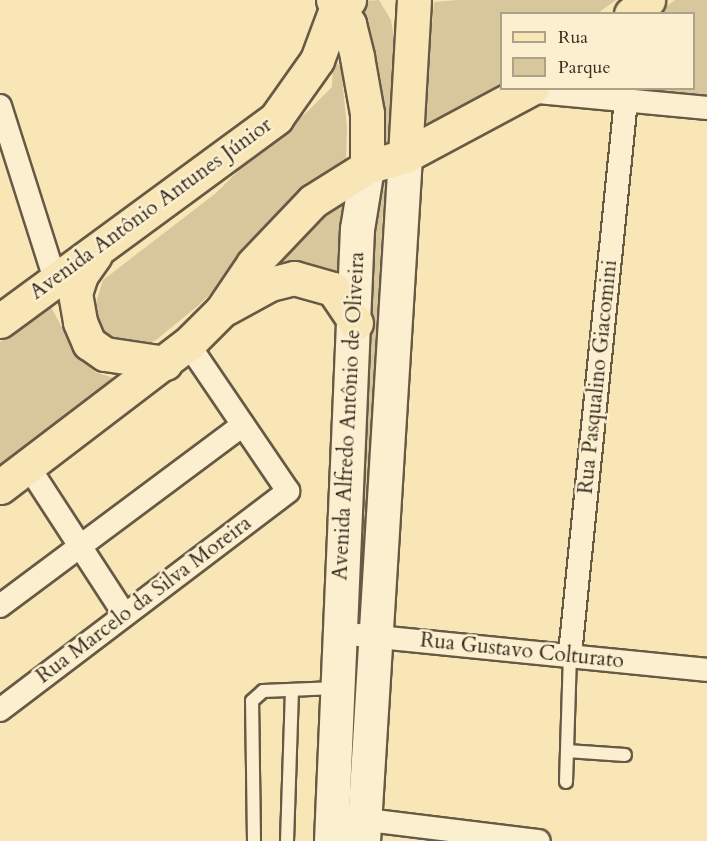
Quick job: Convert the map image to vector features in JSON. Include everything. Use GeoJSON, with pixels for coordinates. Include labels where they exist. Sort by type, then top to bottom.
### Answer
{"type":"FeatureCollection","features":[{"type":"Feature","properties":{"kind":"main road","name":"Avenida Alfredo Antônio de Oliveira"},"geometry":{"type":"LineString","coordinates":[[364,830],[414,0]]}},
{"type":"Feature","properties":{"kind":"main road"},"geometry":{"type":"LineString","coordinates":[[633,12],[648,0]]}},
{"type":"Feature","properties":{"kind":"main road","name":"Avenida Alfredo Antônio de Oliveira"},"geometry":{"type":"LineString","coordinates":[[331,829],[338,633],[356,322],[357,229],[367,167],[367,112],[349,24],[339,3]]}},
{"type":"Feature","properties":{"kind":"main road","name":"Avenida Antônio Antunes Júnior"},"geometry":{"type":"LineString","coordinates":[[0,321],[276,118],[317,60],[339,3]]}},
{"type":"Feature","properties":{"kind":"main road"},"geometry":{"type":"LineString","coordinates":[[0,487],[176,353],[222,310],[253,264],[285,228],[314,201],[367,167],[405,156],[530,90]]}},
{"type":"Feature","properties":{"kind":"main road"},"geometry":{"type":"LineString","coordinates":[[99,250],[81,275],[75,293],[80,321],[89,342],[105,354],[176,353]]}},
{"type":"Feature","properties":{"kind":"main road"},"geometry":{"type":"LineString","coordinates":[[222,310],[270,284],[294,278],[333,289],[356,322]]}},
{"type":"Feature","properties":{"kind":"street"},"geometry":{"type":"LineString","coordinates":[[530,90],[707,108]]}},
{"type":"Feature","properties":{"kind":"street","name":"Rua Pasqualino Giacomini"},"geometry":{"type":"LineString","coordinates":[[570,654],[626,100]]}},
{"type":"Feature","properties":{"kind":"street"},"geometry":{"type":"LineString","coordinates":[[0,106],[55,279]]}},
{"type":"Feature","properties":{"kind":"street"},"geometry":{"type":"LineString","coordinates":[[0,606],[243,425],[176,353]]}},
{"type":"Feature","properties":{"kind":"street","name":"Rua Marcelo da Silva Moreira"},"geometry":{"type":"LineString","coordinates":[[0,710],[288,491],[243,425]]}},
{"type":"Feature","properties":{"kind":"street"},"geometry":{"type":"LineString","coordinates":[[28,466],[124,614]]}},
{"type":"Feature","properties":{"kind":"street","name":"Rua Gustavo Colturato"},"geometry":{"type":"LineString","coordinates":[[338,633],[570,654],[707,670]]}},
{"type":"Feature","properties":{"kind":"street"},"geometry":{"type":"LineString","coordinates":[[331,829],[539,841]]}},
{"type":"Feature","properties":{"kind":"lane"},"geometry":{"type":"LineString","coordinates":[[566,782],[570,654]]}},
{"type":"Feature","properties":{"kind":"lane"},"geometry":{"type":"LineString","coordinates":[[254,841],[252,701],[263,691],[336,688]]}},
{"type":"Feature","properties":{"kind":"lane"},"geometry":{"type":"LineString","coordinates":[[287,841],[292,691]]}},
{"type":"Feature","properties":{"kind":"lane"},"geometry":{"type":"LineString","coordinates":[[567,750],[625,755]]}},
{"type":"Feature","properties":{"kind":"green space"},"geometry":{"type":"Polygon","coordinates":[[[379,0],[391,20],[395,43],[390,153],[378,154],[362,17],[366,1],[379,0]]]}},
{"type":"Feature","properties":{"kind":"green space"},"geometry":{"type":"Polygon","coordinates":[[[616,0],[599,12],[500,12],[500,86],[423,130],[434,2],[616,0]]]}},
{"type":"Feature","properties":{"kind":"green space"},"geometry":{"type":"Polygon","coordinates":[[[675,0],[707,0],[707,97],[632,90],[695,90],[695,12],[658,12],[675,0]]]}},
{"type":"Feature","properties":{"kind":"green space"},"geometry":{"type":"Polygon","coordinates":[[[333,59],[341,67],[347,128],[346,159],[199,305],[156,340],[145,345],[120,343],[107,335],[93,312],[103,280],[216,193],[267,142],[306,113],[332,87],[333,59]]]}},
{"type":"Feature","properties":{"kind":"green space"},"geometry":{"type":"Polygon","coordinates":[[[397,175],[383,209],[348,841],[371,185],[397,175]]]}},
{"type":"Feature","properties":{"kind":"green space"},"geometry":{"type":"Polygon","coordinates":[[[348,198],[339,283],[270,275],[292,241],[348,198]]]}},
{"type":"Feature","properties":{"kind":"green space"},"geometry":{"type":"Polygon","coordinates":[[[50,305],[77,356],[95,372],[123,381],[0,476],[0,342],[50,305]]]}}]}
